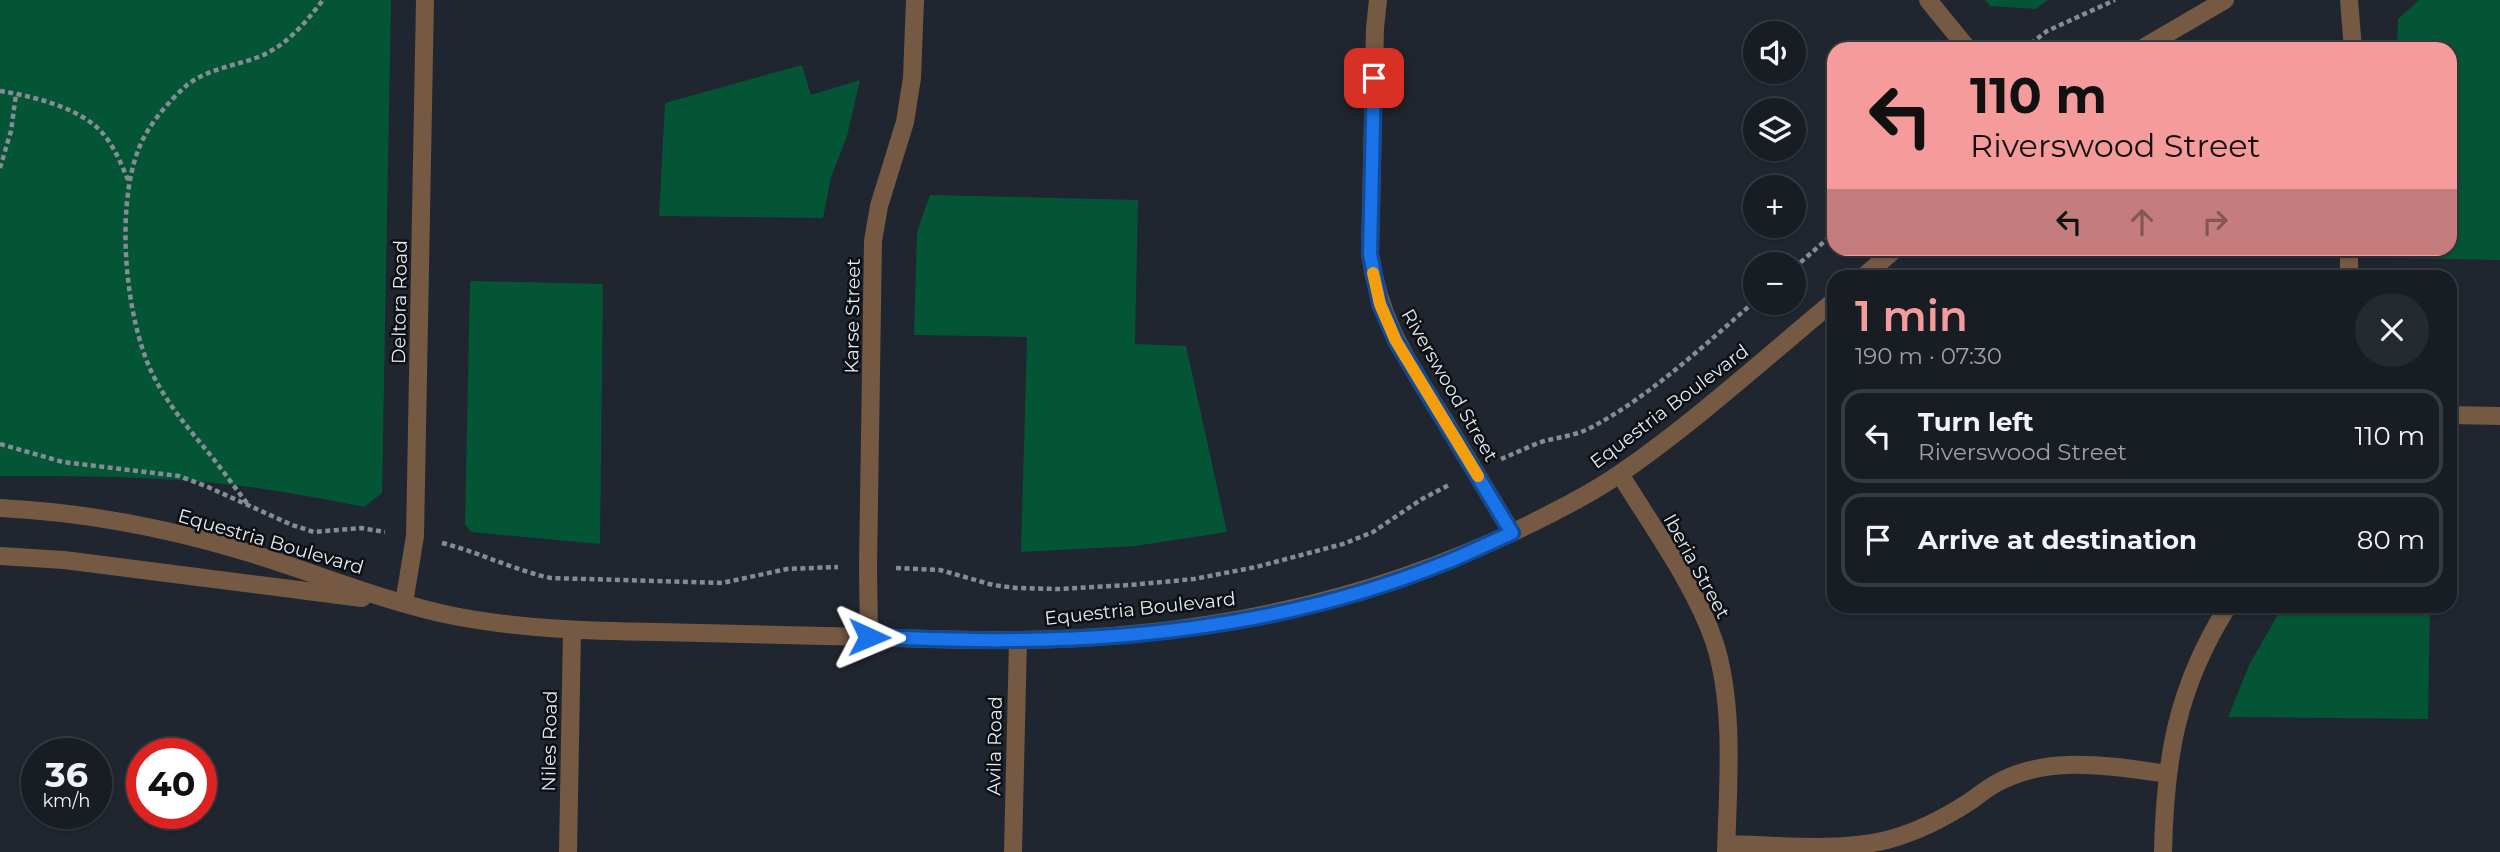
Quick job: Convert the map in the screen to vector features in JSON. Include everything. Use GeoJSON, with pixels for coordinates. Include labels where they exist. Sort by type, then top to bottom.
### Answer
{"type":"FeatureCollection","features":[{"type":"Feature","properties":{"kind":"street","name":"Deltora Road"},"geometry":{"type":"LineString","coordinates":[[404,603],[415,536],[425,0]]}},
{"type":"Feature","properties":{"kind":"street","name":"Karse Street"},"geometry":{"type":"LineString","coordinates":[[869,637],[873,242],[879,206],[905,122],[912,78],[915,0]]}},
{"type":"Feature","properties":{"kind":"street","name":"Riverswood Street"},"geometry":{"type":"LineString","coordinates":[[1378,0],[1370,241],[1380,304],[1396,341],[1512,533]]}},
{"type":"Feature","properties":{"kind":"street"},"geometry":{"type":"LineString","coordinates":[[1928,0],[1962,42]]}},
{"type":"Feature","properties":{"kind":"street"},"geometry":{"type":"LineString","coordinates":[[2153,42],[2225,0]]}},
{"type":"Feature","properties":{"kind":"street"},"geometry":{"type":"LineString","coordinates":[[2349,0],[2352,42]]}},
{"type":"Feature","properties":{"kind":"street"},"geometry":{"type":"LineString","coordinates":[[1871,270],[1888,256]]}},
{"type":"Feature","properties":{"kind":"street","name":"Equestria Boulevard"},"geometry":{"type":"LineString","coordinates":[[0,508],[79,515],[149,527],[237,549],[404,603],[481,621],[572,631],[1018,640],[1173,630],[1258,618],[1347,596],[1443,564],[1512,533],[1620,474],[1727,391],[1827,307]]}},
{"type":"Feature","properties":{"kind":"street"},"geometry":{"type":"LineString","coordinates":[[2457,415],[2500,416]]}},
{"type":"Feature","properties":{"kind":"street","name":"Iberia Street"},"geometry":{"type":"LineString","coordinates":[[1620,474],[1701,610],[1713,640],[1724,679],[1728,711],[1726,848]]}},
{"type":"Feature","properties":{"kind":"street","name":"Equestria Boulevard"},"geometry":{"type":"LineString","coordinates":[[0,556],[64,559],[404,603]]}},
{"type":"Feature","properties":{"kind":"street"},"geometry":{"type":"LineString","coordinates":[[2163,852],[2174,730],[2185,691],[2202,652],[2224,613]]}},
{"type":"Feature","properties":{"kind":"street","name":"Niles Road"},"geometry":{"type":"LineString","coordinates":[[568,852],[572,631]]}},
{"type":"Feature","properties":{"kind":"street","name":"Avila Road"},"geometry":{"type":"LineString","coordinates":[[1013,852],[1018,640]]}},
{"type":"Feature","properties":{"kind":"street"},"geometry":{"type":"LineString","coordinates":[[1726,848],[1840,846],[1884,841],[1917,831],[1941,819],[1993,785],[2018,773],[2044,766],[2077,764],[2168,774]]}},
{"type":"Feature","properties":{"kind":"path"},"geometry":{"type":"LineString","coordinates":[[248,505],[172,410],[148,362],[135,328],[126,238],[128,180],[139,146],[152,125],[188,85],[205,74],[275,48],[291,37],[323,0]]}},
{"type":"Feature","properties":{"kind":"path"},"geometry":{"type":"LineString","coordinates":[[2033,42],[2047,31],[2115,0]]}},
{"type":"Feature","properties":{"kind":"path"},"geometry":{"type":"LineString","coordinates":[[0,91],[64,107],[94,125],[117,153],[128,180]]}},
{"type":"Feature","properties":{"kind":"path"},"geometry":{"type":"LineString","coordinates":[[0,168],[11,131],[16,94]]}},
{"type":"Feature","properties":{"kind":"path"},"geometry":{"type":"LineString","coordinates":[[1806,258],[1827,239]]}},
{"type":"Feature","properties":{"kind":"path"},"geometry":{"type":"LineString","coordinates":[[0,444],[63,462],[179,477],[292,525],[314,531],[361,528],[415,536],[461,547],[529,574],[551,578],[722,583],[787,569],[813,567],[940,570],[993,585],[1016,588],[1118,586],[1194,579],[1256,567],[1343,544],[1373,532],[1422,499],[1475,472],[1534,445],[1592,427],[1690,357],[1743,311]]}},
{"type":"Feature","properties":{"kind":"green space"},"geometry":{"type":"Polygon","coordinates":[[[0,0],[391,0],[382,493],[364,507],[273,490],[182,480],[0,476],[0,0]]]}},
{"type":"Feature","properties":{"kind":"green space"},"geometry":{"type":"Polygon","coordinates":[[[1985,0],[2048,0],[2036,9],[1990,6],[1985,0]]]}},
{"type":"Feature","properties":{"kind":"green space"},"geometry":{"type":"Polygon","coordinates":[[[2419,0],[2500,0],[2500,260],[2391,258],[2457,256],[2457,42],[2397,42],[2398,19],[2419,0]]]}},
{"type":"Feature","properties":{"kind":"green space"},"geometry":{"type":"Polygon","coordinates":[[[802,65],[811,95],[860,80],[847,136],[831,177],[823,218],[659,216],[665,103],[802,65]]]}},
{"type":"Feature","properties":{"kind":"green space"},"geometry":{"type":"Polygon","coordinates":[[[930,195],[1138,200],[1135,344],[1186,346],[1227,532],[1135,546],[1021,552],[1027,337],[914,335],[917,232],[930,195]]]}},
{"type":"Feature","properties":{"kind":"green space"},"geometry":{"type":"Polygon","coordinates":[[[470,281],[603,284],[600,544],[471,532],[465,524],[470,281]]]}},
{"type":"Feature","properties":{"kind":"green space"},"geometry":{"type":"Polygon","coordinates":[[[2279,613],[2430,613],[2428,719],[2228,717],[2250,663],[2279,613]]]}},
{"type":"Feature","properties":{"kind":"slow traffic"},"geometry":{"type":"LineString","coordinates":[[1373,273],[1380,304],[1396,341],[1478,476]]}},
{"type":"Feature","properties":{"kind":"route"},"geometry":{"type":"LineString","coordinates":[[869,637],[1018,640],[1091,637],[1173,630],[1258,618],[1347,596],[1443,564],[1512,533],[1396,341],[1380,304],[1370,254],[1374,78]]}}]}
